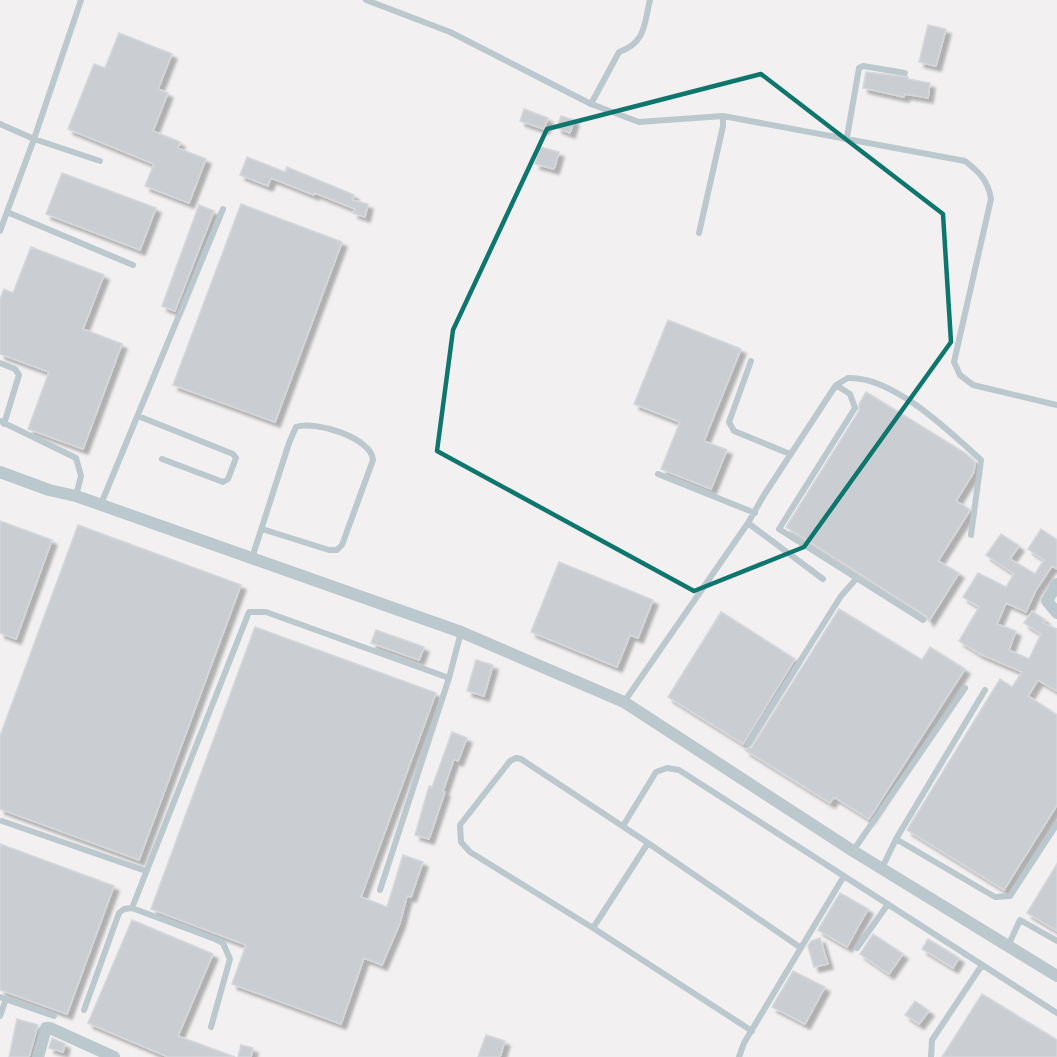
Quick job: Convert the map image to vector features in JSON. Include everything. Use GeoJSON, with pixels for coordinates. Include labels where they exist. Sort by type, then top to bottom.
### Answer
{"type":"FeatureCollection","features":[{"type":"Feature","properties":{"kind":"street"},"geometry":{"type":"LineString","coordinates":[[0,472],[49,490],[76,496],[461,632],[624,702],[853,851],[1057,976]]}},
{"type":"Feature","properties":{"kind":"street"},"geometry":{"type":"LineString","coordinates":[[1057,584],[1047,601],[1057,613]]}},
{"type":"Feature","properties":{"kind":"street"},"geometry":{"type":"LineString","coordinates":[[38,1057],[46,1028],[114,1057]]}},
{"type":"Feature","properties":{"kind":"lane"},"geometry":{"type":"LineString","coordinates":[[0,231],[81,0]]}},
{"type":"Feature","properties":{"kind":"lane"},"geometry":{"type":"LineString","coordinates":[[366,0],[450,32],[591,104],[639,122],[723,116],[846,137],[965,161],[981,173],[989,188],[990,199],[954,362],[960,375],[973,385],[1057,405]]}},
{"type":"Feature","properties":{"kind":"lane"},"geometry":{"type":"LineString","coordinates":[[591,104],[620,52],[633,47],[640,40],[650,0]]}},
{"type":"Feature","properties":{"kind":"lane"},"geometry":{"type":"LineString","coordinates":[[846,137],[859,68],[863,66],[905,73]]}},
{"type":"Feature","properties":{"kind":"lane"},"geometry":{"type":"LineString","coordinates":[[699,233],[723,126],[723,116]]}},
{"type":"Feature","properties":{"kind":"lane"},"geometry":{"type":"LineString","coordinates":[[0,124],[34,139],[100,161]]}},
{"type":"Feature","properties":{"kind":"lane"},"geometry":{"type":"LineString","coordinates":[[100,505],[223,209]]}},
{"type":"Feature","properties":{"kind":"lane"},"geometry":{"type":"LineString","coordinates":[[7,212],[133,265]]}},
{"type":"Feature","properties":{"kind":"lane"},"geometry":{"type":"LineString","coordinates":[[751,361],[729,422],[730,427],[734,431],[790,454]]}},
{"type":"Feature","properties":{"kind":"lane"},"geometry":{"type":"LineString","coordinates":[[0,363],[15,369],[19,375],[2,423],[64,450],[76,458],[81,476],[76,496]]}},
{"type":"Feature","properties":{"kind":"lane"},"geometry":{"type":"LineString","coordinates":[[624,702],[755,513],[836,384],[848,378],[879,384],[946,429],[981,460],[971,535]]}},
{"type":"Feature","properties":{"kind":"lane"},"geometry":{"type":"LineString","coordinates":[[836,384],[850,394],[855,408],[778,528],[923,620]]}},
{"type":"Feature","properties":{"kind":"lane"},"geometry":{"type":"LineString","coordinates":[[138,416],[233,454],[236,458],[228,479],[223,482],[162,459]]}},
{"type":"Feature","properties":{"kind":"lane"},"geometry":{"type":"LineString","coordinates":[[252,558],[296,427],[315,425],[363,443],[370,448],[373,460],[342,545],[337,549],[329,550],[262,529]]}},
{"type":"Feature","properties":{"kind":"lane"},"geometry":{"type":"LineString","coordinates":[[658,474],[755,513]]}},
{"type":"Feature","properties":{"kind":"lane"},"geometry":{"type":"LineString","coordinates":[[748,523],[823,579]]}},
{"type":"Feature","properties":{"kind":"lane"},"geometry":{"type":"LineString","coordinates":[[748,744],[841,596],[856,579]]}},
{"type":"Feature","properties":{"kind":"lane"},"geometry":{"type":"LineString","coordinates":[[132,908],[249,612],[266,612],[449,678]]}},
{"type":"Feature","properties":{"kind":"lane"},"geometry":{"type":"LineString","coordinates":[[380,890],[449,678],[461,632]]}},
{"type":"Feature","properties":{"kind":"lane"},"geometry":{"type":"LineString","coordinates":[[853,851],[965,688]]}},
{"type":"Feature","properties":{"kind":"lane"},"geometry":{"type":"LineString","coordinates":[[882,868],[896,839],[985,690]]}},
{"type":"Feature","properties":{"kind":"lane"},"geometry":{"type":"LineString","coordinates":[[752,1031],[470,852],[461,842],[460,825],[510,760],[521,759],[801,948]]}},
{"type":"Feature","properties":{"kind":"lane"},"geometry":{"type":"LineString","coordinates":[[623,826],[656,772],[667,768],[680,770],[1057,1013]]}},
{"type":"Feature","properties":{"kind":"lane"},"geometry":{"type":"LineString","coordinates":[[2,821],[146,871]]}},
{"type":"Feature","properties":{"kind":"lane"},"geometry":{"type":"LineString","coordinates":[[896,839],[1001,899],[1010,896],[1057,824]]}},
{"type":"Feature","properties":{"kind":"lane"},"geometry":{"type":"LineString","coordinates":[[593,928],[648,843]]}},
{"type":"Feature","properties":{"kind":"lane"},"geometry":{"type":"LineString","coordinates":[[739,1057],[843,876]]}},
{"type":"Feature","properties":{"kind":"lane"},"geometry":{"type":"LineString","coordinates":[[857,948],[888,904]]}},
{"type":"Feature","properties":{"kind":"lane"},"geometry":{"type":"LineString","coordinates":[[84,1010],[118,914],[124,909],[132,908],[215,939],[228,951],[230,959],[211,1027]]}},
{"type":"Feature","properties":{"kind":"lane"},"geometry":{"type":"LineString","coordinates":[[1008,946],[1020,920],[1057,941]]}},
{"type":"Feature","properties":{"kind":"lane"},"geometry":{"type":"LineString","coordinates":[[931,1057],[932,1040],[982,965]]}},
{"type":"Feature","properties":{"kind":"lane"},"geometry":{"type":"LineString","coordinates":[[0,1016],[3,998],[54,1016]]}},
{"type":"Feature","properties":{"kind":"highlighted area"},"geometry":{"type":"Polygon","coordinates":[[[761,74],[943,214],[951,342],[804,547],[694,591],[437,451],[453,330],[547,129],[761,74]]]}},
{"type":"Feature","properties":{"kind":"building"},"geometry":{"type":"Polygon","coordinates":[[[928,25],[946,29],[936,66],[919,62],[928,25]]]}},
{"type":"Feature","properties":{"kind":"building"},"geometry":{"type":"Polygon","coordinates":[[[119,33],[172,54],[158,89],[168,93],[153,131],[180,142],[178,148],[206,159],[189,203],[145,186],[154,164],[68,129],[94,64],[105,68],[119,33]]]}},
{"type":"Feature","properties":{"kind":"building"},"geometry":{"type":"Polygon","coordinates":[[[866,72],[908,77],[908,79],[930,83],[928,98],[905,94],[904,97],[863,88],[866,72]]]}},
{"type":"Feature","properties":{"kind":"building"},"geometry":{"type":"Polygon","coordinates":[[[524,109],[548,118],[544,129],[520,121],[524,109]]]}},
{"type":"Feature","properties":{"kind":"building"},"geometry":{"type":"Polygon","coordinates":[[[561,116],[574,120],[570,133],[557,128],[561,116]]]}},
{"type":"Feature","properties":{"kind":"building"},"geometry":{"type":"Polygon","coordinates":[[[540,147],[559,152],[554,169],[535,164],[540,147]]]}},
{"type":"Feature","properties":{"kind":"building"},"geometry":{"type":"Polygon","coordinates":[[[247,157],[285,172],[287,167],[354,195],[352,200],[368,204],[365,217],[353,213],[355,209],[271,178],[268,186],[240,175],[247,157]]]}},
{"type":"Feature","properties":{"kind":"building"},"geometry":{"type":"Polygon","coordinates":[[[62,173],[156,208],[140,250],[46,214],[62,173]]]}},
{"type":"Feature","properties":{"kind":"building"},"geometry":{"type":"Polygon","coordinates":[[[241,204],[342,242],[275,422],[173,385],[241,204]]]}},
{"type":"Feature","properties":{"kind":"building"},"geometry":{"type":"Polygon","coordinates":[[[199,205],[214,211],[175,311],[162,306],[199,205]]]}},
{"type":"Feature","properties":{"kind":"building"},"geometry":{"type":"Polygon","coordinates":[[[31,247],[104,275],[83,329],[122,344],[83,449],[28,429],[49,372],[0,354],[0,299],[4,289],[13,293],[31,247]]]}},
{"type":"Feature","properties":{"kind":"building"},"geometry":{"type":"Polygon","coordinates":[[[668,320],[741,349],[704,441],[727,450],[711,489],[661,469],[680,422],[634,404],[668,320]]]}},
{"type":"Feature","properties":{"kind":"building"},"geometry":{"type":"Polygon","coordinates":[[[866,392],[965,453],[975,462],[974,472],[956,501],[969,509],[969,512],[938,561],[959,573],[929,621],[926,616],[786,527],[859,411],[859,404],[866,392]]]}},
{"type":"Feature","properties":{"kind":"building"},"geometry":{"type":"Polygon","coordinates":[[[0,521],[52,540],[16,639],[0,633],[0,521]]]}},
{"type":"Feature","properties":{"kind":"building"},"geometry":{"type":"Polygon","coordinates":[[[78,525],[241,585],[139,860],[0,809],[0,736],[78,525]]]}},
{"type":"Feature","properties":{"kind":"building"},"geometry":{"type":"Polygon","coordinates":[[[1041,529],[1057,540],[1057,569],[1052,566],[1036,590],[1026,612],[1006,603],[997,624],[1016,631],[1009,650],[1029,659],[1041,634],[1024,623],[1032,611],[1045,620],[1043,623],[1057,629],[1057,691],[1038,680],[1028,696],[1057,715],[1057,805],[1004,890],[907,830],[1000,679],[1012,687],[1022,672],[980,654],[959,641],[979,607],[963,597],[978,573],[1006,587],[1014,574],[986,555],[1001,534],[1019,546],[1010,559],[1035,574],[1044,560],[1028,549],[1041,529]]]}},
{"type":"Feature","properties":{"kind":"building"},"geometry":{"type":"Polygon","coordinates":[[[559,562],[653,600],[638,638],[630,635],[617,667],[531,632],[559,562]]]}},
{"type":"Feature","properties":{"kind":"building"},"geometry":{"type":"Polygon","coordinates":[[[839,609],[922,660],[930,647],[965,669],[869,819],[834,797],[830,803],[745,750],[752,747],[839,609]]]}},
{"type":"Feature","properties":{"kind":"building"},"geometry":{"type":"Polygon","coordinates":[[[721,612],[795,659],[743,744],[668,697],[721,612]]]}},
{"type":"Feature","properties":{"kind":"building"},"geometry":{"type":"Polygon","coordinates":[[[255,627],[436,693],[361,897],[387,907],[403,855],[423,862],[411,897],[407,896],[400,923],[382,965],[364,958],[341,1024],[232,984],[246,945],[151,909],[255,627]]]}},
{"type":"Feature","properties":{"kind":"building"},"geometry":{"type":"Polygon","coordinates":[[[376,630],[424,647],[419,660],[371,643],[376,630]]]}},
{"type":"Feature","properties":{"kind":"building"},"geometry":{"type":"Polygon","coordinates":[[[476,660],[493,665],[484,696],[467,691],[476,660]]]}},
{"type":"Feature","properties":{"kind":"building"},"geometry":{"type":"Polygon","coordinates":[[[452,732],[467,738],[458,761],[454,759],[429,839],[415,835],[429,786],[432,787],[452,732]]]}},
{"type":"Feature","properties":{"kind":"building"},"geometry":{"type":"Polygon","coordinates":[[[0,844],[114,886],[67,1014],[0,990],[0,844]]]}},
{"type":"Feature","properties":{"kind":"building"},"geometry":{"type":"Polygon","coordinates":[[[1057,864],[1057,931],[1027,913],[1057,864]]]}},
{"type":"Feature","properties":{"kind":"building"},"geometry":{"type":"Polygon","coordinates":[[[840,893],[868,909],[847,947],[818,930],[840,893]]]}},
{"type":"Feature","properties":{"kind":"building"},"geometry":{"type":"Polygon","coordinates":[[[132,920],[213,954],[178,1036],[235,1057],[168,1057],[88,1023],[132,920]]]}},
{"type":"Feature","properties":{"kind":"building"},"geometry":{"type":"Polygon","coordinates":[[[873,934],[903,954],[889,974],[860,954],[873,934]]]}},
{"type":"Feature","properties":{"kind":"building"},"geometry":{"type":"Polygon","coordinates":[[[820,938],[828,964],[814,967],[808,946],[811,941],[820,938]]]}},
{"type":"Feature","properties":{"kind":"building"},"geometry":{"type":"Polygon","coordinates":[[[928,939],[959,958],[953,968],[922,949],[928,939]]]}},
{"type":"Feature","properties":{"kind":"building"},"geometry":{"type":"Polygon","coordinates":[[[793,971],[825,987],[805,1024],[772,1007],[793,971]]]}},
{"type":"Feature","properties":{"kind":"building"},"geometry":{"type":"Polygon","coordinates":[[[982,994],[1057,1040],[1057,1057],[942,1057],[982,994]]]}},
{"type":"Feature","properties":{"kind":"building"},"geometry":{"type":"Polygon","coordinates":[[[915,1001],[929,1011],[919,1024],[905,1015],[915,1001]]]}},
{"type":"Feature","properties":{"kind":"building"},"geometry":{"type":"Polygon","coordinates":[[[17,1019],[38,1025],[29,1057],[9,1057],[17,1019]]]}},
{"type":"Feature","properties":{"kind":"building"},"geometry":{"type":"Polygon","coordinates":[[[486,1035],[505,1041],[500,1057],[478,1057],[486,1035]]]}},
{"type":"Feature","properties":{"kind":"building"},"geometry":{"type":"Polygon","coordinates":[[[52,1038],[65,1044],[63,1052],[49,1048],[52,1038]]]}},
{"type":"Feature","properties":{"kind":"building"},"geometry":{"type":"Polygon","coordinates":[[[241,1045],[253,1048],[251,1057],[238,1057],[241,1045]]]}}]}
